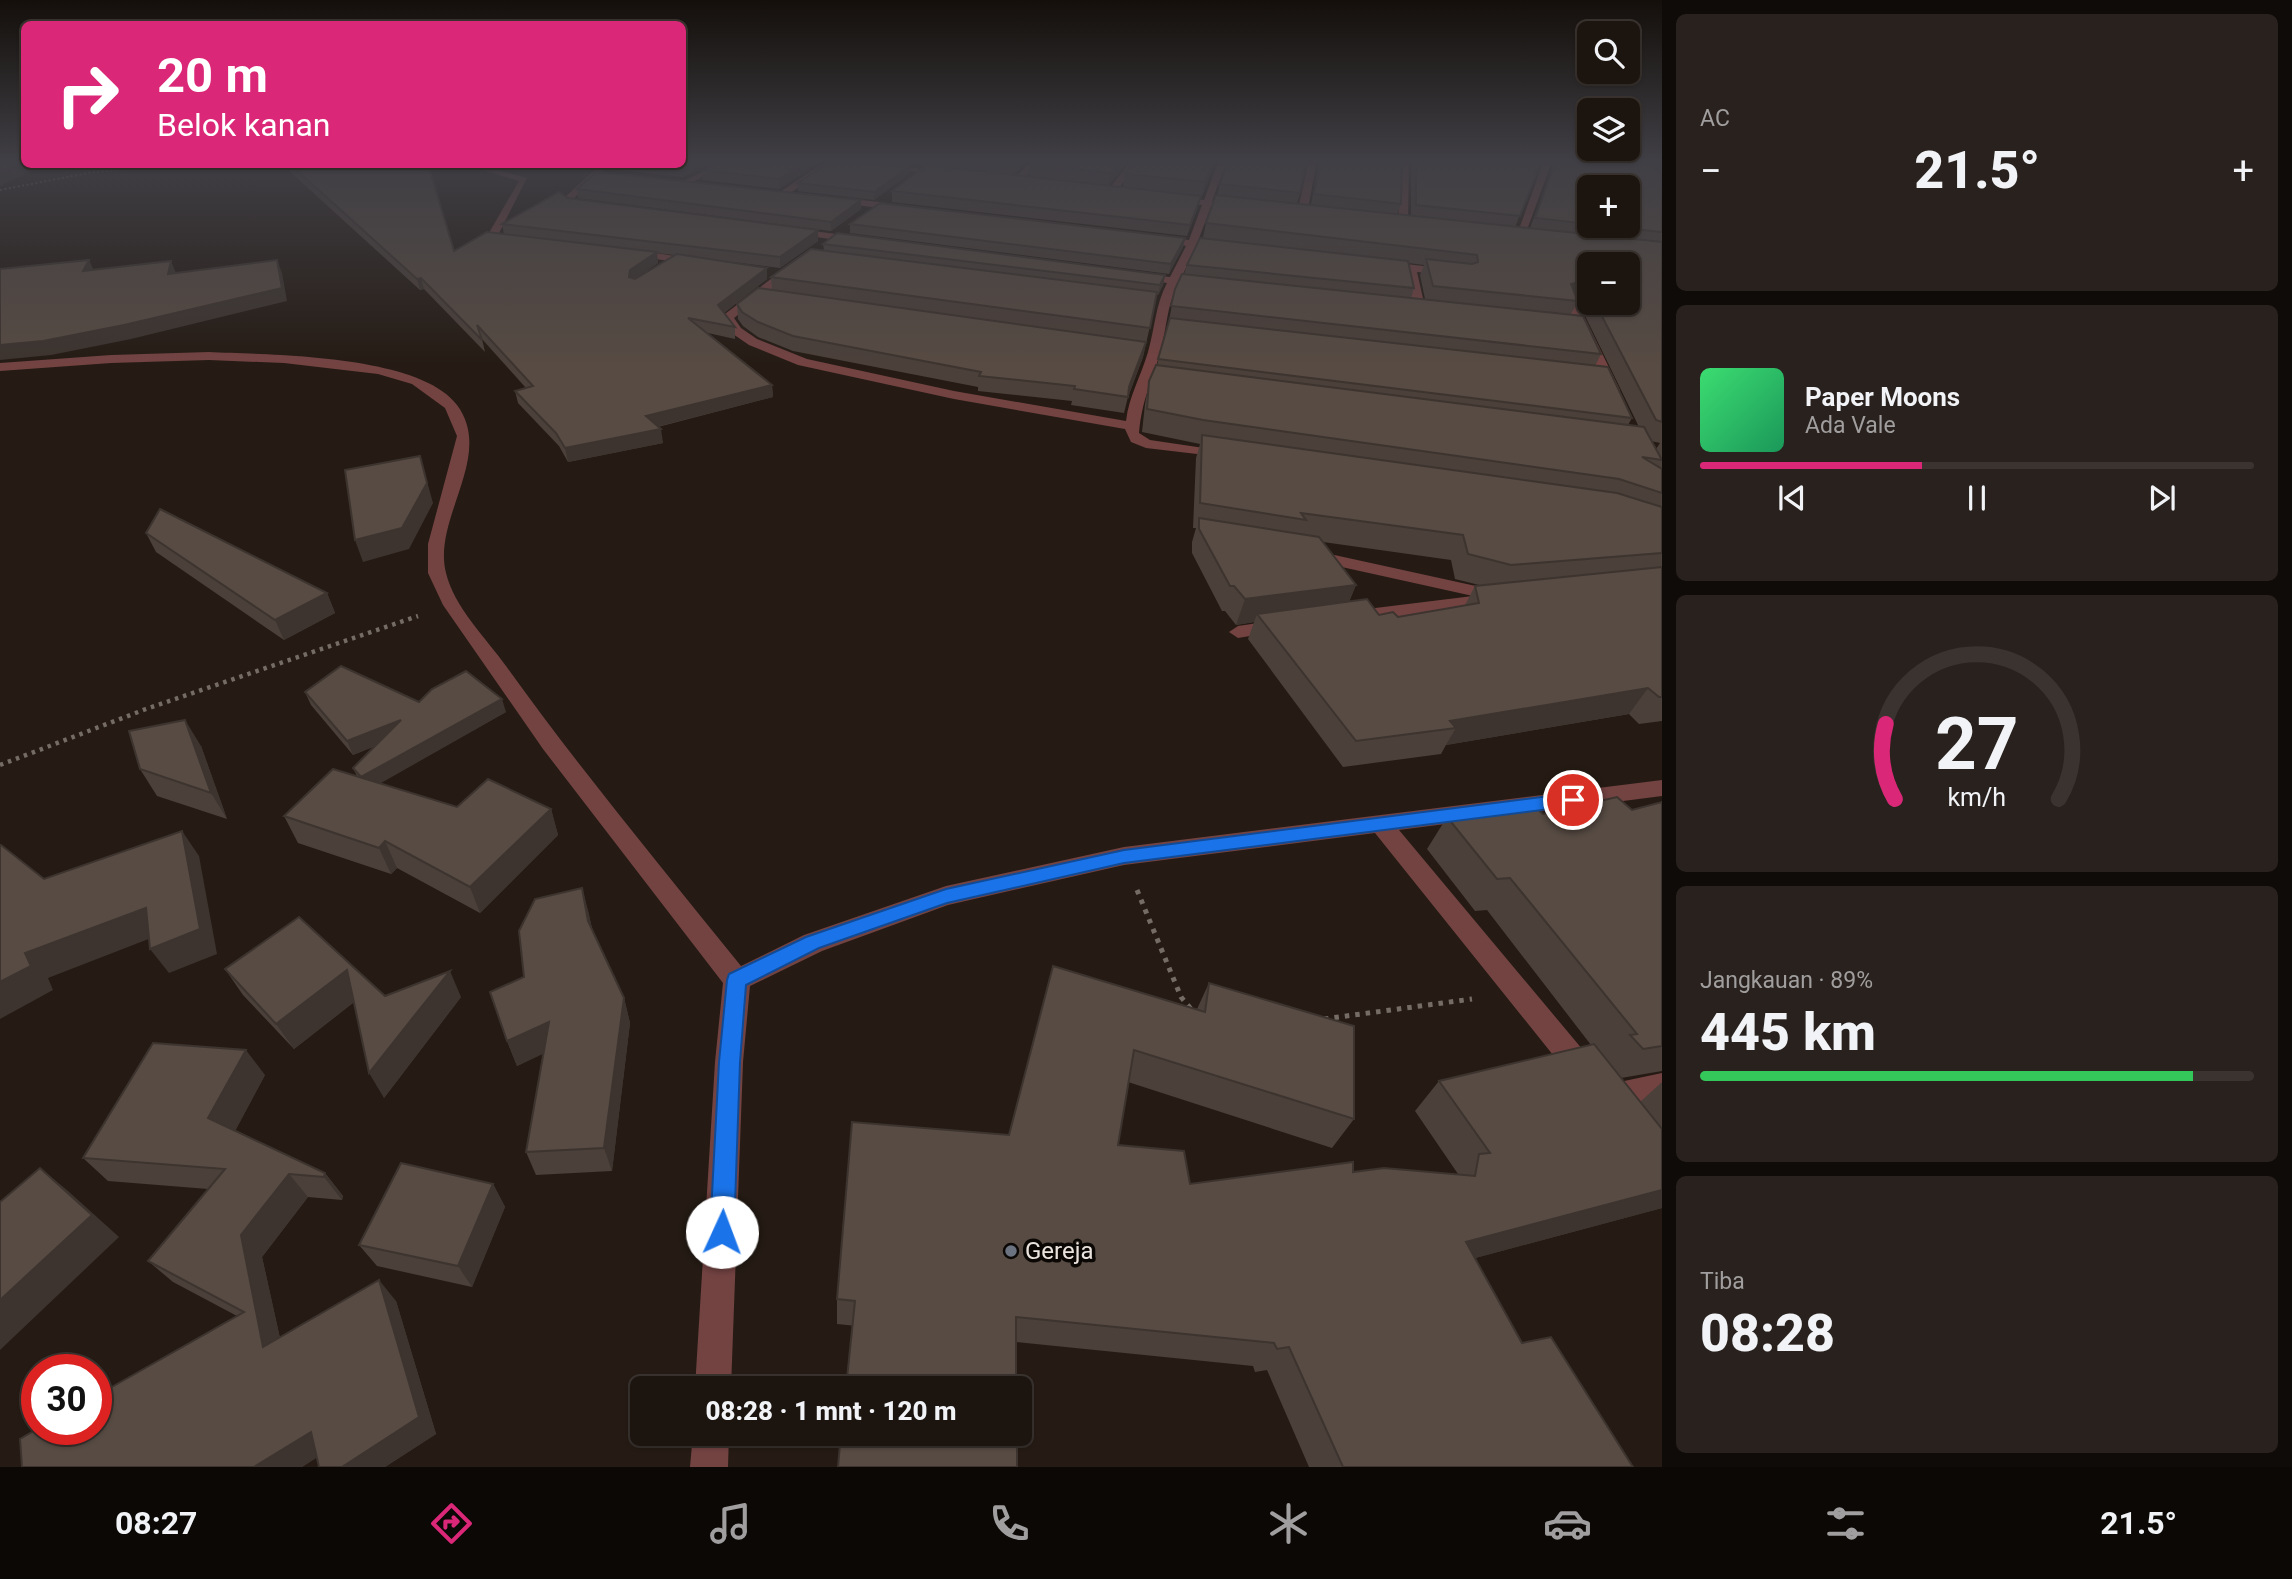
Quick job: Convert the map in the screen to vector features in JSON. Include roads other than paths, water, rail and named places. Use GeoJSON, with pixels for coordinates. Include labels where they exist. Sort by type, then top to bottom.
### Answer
{"type":"FeatureCollection","features":[{"type":"Feature","properties":{"kind":"street"},"geometry":{"type":"LineString","coordinates":[[496,228],[491,238],[526,240]]}},
{"type":"Feature","properties":{"kind":"street"},"geometry":{"type":"LineString","coordinates":[[1198,228],[1173,281],[1156,301],[1167,327],[1148,351],[1152,381],[1135,403],[1133,426],[1136,439],[1146,443],[1239,457]]}},
{"type":"Feature","properties":{"kind":"street"},"geometry":{"type":"LineString","coordinates":[[1519,238],[1523,228]]}},
{"type":"Feature","properties":{"kind":"street"},"geometry":{"type":"LineString","coordinates":[[818,251],[847,229]]}},
{"type":"Feature","properties":{"kind":"street"},"geometry":{"type":"LineString","coordinates":[[783,231],[877,243]]}},
{"type":"Feature","properties":{"kind":"street"},"geometry":{"type":"LineString","coordinates":[[1506,236],[1532,239]]}},
{"type":"Feature","properties":{"kind":"street"},"geometry":{"type":"LineString","coordinates":[[1153,238],[1233,248]]}},
{"type":"Feature","properties":{"kind":"street"},"geometry":{"type":"LineString","coordinates":[[623,252],[689,261]]}},
{"type":"Feature","properties":{"kind":"street"},"geometry":{"type":"LineString","coordinates":[[656,272],[675,258]]}},
{"type":"Feature","properties":{"kind":"street"},"geometry":{"type":"LineString","coordinates":[[800,263],[727,317],[737,331],[753,342],[803,362],[954,395],[1133,426]]}},
{"type":"Feature","properties":{"kind":"street"},"geometry":{"type":"LineString","coordinates":[[1370,263],[1465,274]]}},
{"type":"Feature","properties":{"kind":"street"},"geometry":{"type":"LineString","coordinates":[[1410,267],[1419,307]]}},
{"type":"Feature","properties":{"kind":"street"},"geometry":{"type":"LineString","coordinates":[[769,272],[783,275]]}},
{"type":"Feature","properties":{"kind":"street"},"geometry":{"type":"LineString","coordinates":[[1119,274],[1214,285]]}},
{"type":"Feature","properties":{"kind":"street"},"geometry":{"type":"LineString","coordinates":[[758,296],[772,298]]}},
{"type":"Feature","properties":{"kind":"street"},"geometry":{"type":"LineString","coordinates":[[1571,302],[1574,325],[1600,377],[1617,400]]}},
{"type":"Feature","properties":{"kind":"street"},"geometry":{"type":"LineString","coordinates":[[1405,306],[1432,309]]}},
{"type":"Feature","properties":{"kind":"street"},"geometry":{"type":"LineString","coordinates":[[0,367],[111,359],[259,358],[343,364],[379,370],[417,381],[451,406],[464,436],[436,544],[437,573],[452,605],[551,744],[737,980],[729,1062],[714,1376]]}},
{"type":"Feature","properties":{"kind":"street"},"geometry":{"type":"LineString","coordinates":[[1295,552],[1510,597],[1337,619]]}},
{"type":"Feature","properties":{"kind":"street"},"geometry":{"type":"LineString","coordinates":[[1238,632],[1295,624]]}},
{"type":"Feature","properties":{"kind":"street"},"geometry":{"type":"LineString","coordinates":[[737,980],[813,943],[946,896],[1124,856],[1662,788]]}},
{"type":"Feature","properties":{"kind":"street"},"geometry":{"type":"LineString","coordinates":[[1381,825],[1613,1108],[1662,1086]]}},
{"type":"Feature","properties":{"kind":"street"},"geometry":{"type":"LineString","coordinates":[[709,1467],[710,1446]]}},
{"type":"Feature","properties":{"kind":"place","name":"Gereja"},"geometry":{"type":"Point","coordinates":[1011,1251]}}]}
